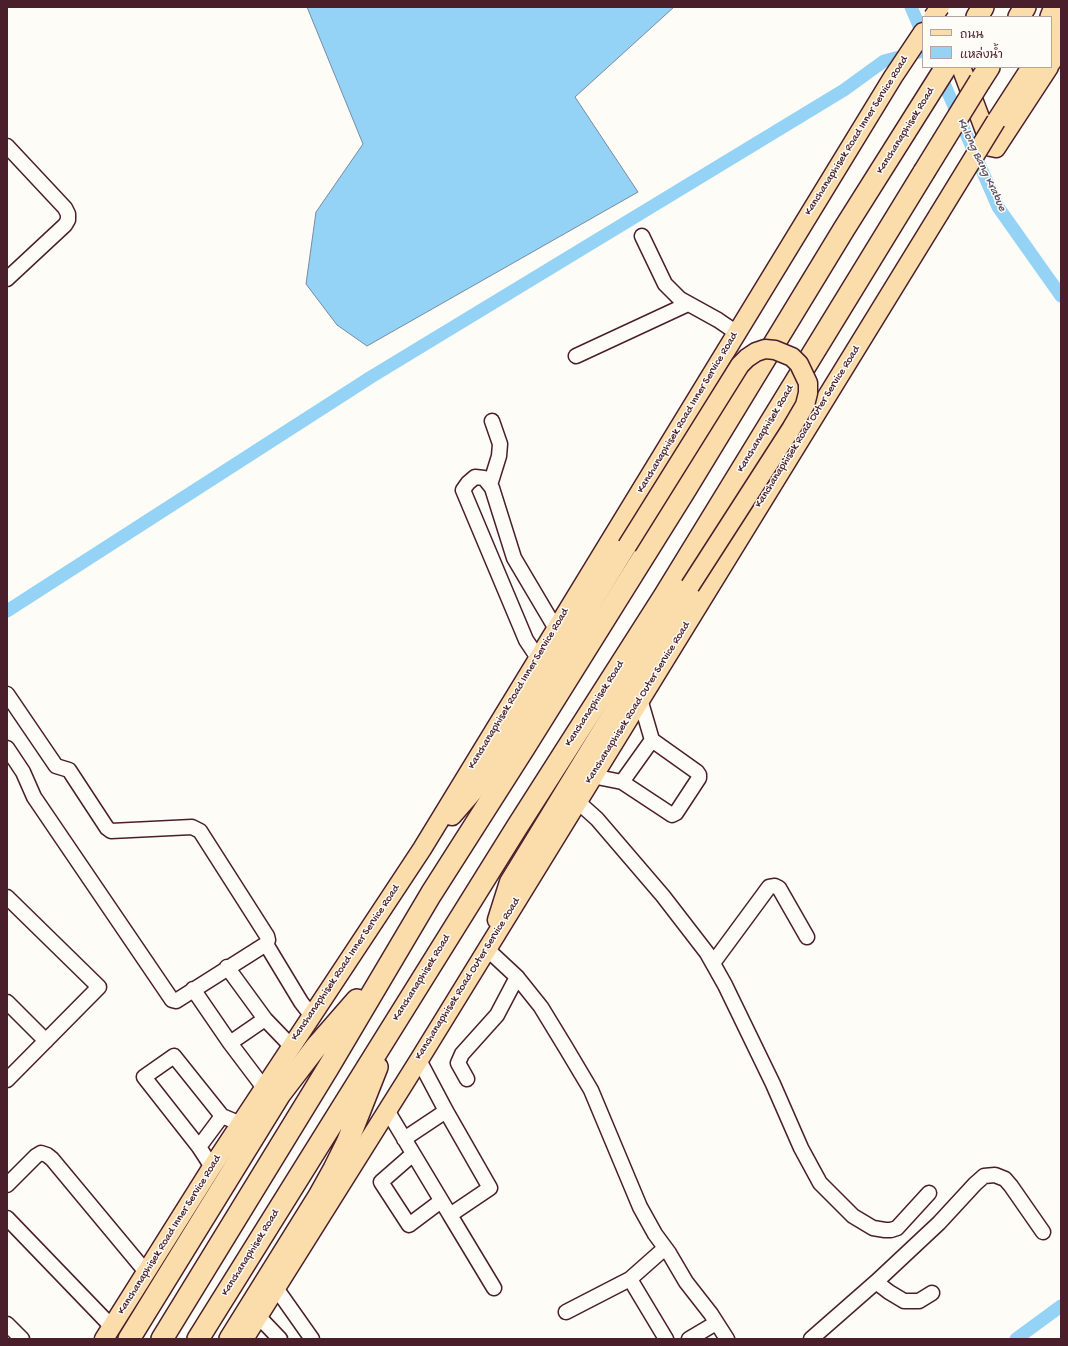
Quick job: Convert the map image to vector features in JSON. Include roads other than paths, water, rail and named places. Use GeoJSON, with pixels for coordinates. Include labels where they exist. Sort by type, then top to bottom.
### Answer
{"type":"FeatureCollection","features":[{"type":"Feature","properties":{"kind":"highway"},"geometry":{"type":"LineString","coordinates":[[978,16],[983,7]]}},
{"type":"Feature","properties":{"kind":"highway"},"geometry":{"type":"LineString","coordinates":[[1020,16],[1026,7]]}},
{"type":"Feature","properties":{"kind":"highway","name":"Kanchanaphisek Road"},"geometry":{"type":"LineString","coordinates":[[162,1339],[328,1068],[432,894],[684,492],[844,229],[905,135],[945,68]]}},
{"type":"Feature","properties":{"kind":"highway","name":"Kanchanaphisek Road"},"geometry":{"type":"LineString","coordinates":[[198,1339],[396,1020],[665,595],[984,74]]}},
{"type":"Feature","properties":{"kind":"highway"},"geometry":{"type":"LineString","coordinates":[[486,777],[524,748]]}},
{"type":"Feature","properties":{"kind":"highway"},"geometry":{"type":"LineString","coordinates":[[129,1339],[280,1094],[316,1047],[390,963]]}},
{"type":"Feature","properties":{"kind":"highway"},"geometry":{"type":"LineString","coordinates":[[230,1339],[319,1196],[334,1168],[358,1116],[396,1020]]}},
{"type":"Feature","properties":{"kind":"main road"},"geometry":{"type":"LineString","coordinates":[[934,16],[939,7]]}},
{"type":"Feature","properties":{"kind":"main road"},"geometry":{"type":"LineString","coordinates":[[1052,34],[1061,20]]}},
{"type":"Feature","properties":{"kind":"main road","name":"Kanchanaphisek Road Inner Service Road"},"geometry":{"type":"LineString","coordinates":[[108,1333],[212,1166],[422,849],[893,77],[922,34]]}},
{"type":"Feature","properties":{"kind":"main road"},"geometry":{"type":"LineString","coordinates":[[1052,62],[1061,47]]}},
{"type":"Feature","properties":{"kind":"main road"},"geometry":{"type":"LineString","coordinates":[[961,68],[991,147],[996,148],[1048,68]]}},
{"type":"Feature","properties":{"kind":"main road","name":"Kanchanaphisek Road Outer Service Road"},"geometry":{"type":"LineString","coordinates":[[244,1339],[419,1060],[592,776],[996,121],[1030,68]]}},
{"type":"Feature","properties":{"kind":"main road"},"geometry":{"type":"LineString","coordinates":[[422,849],[486,777],[627,546],[740,365],[756,352],[765,350],[775,350],[792,357],[799,364],[808,383],[808,393],[805,405],[690,586],[509,882],[489,946]]}},
{"type":"Feature","properties":{"kind":"street"},"geometry":{"type":"LineString","coordinates":[[7,146],[65,208],[68,214],[68,220],[65,225],[7,278]]}},
{"type":"Feature","properties":{"kind":"street"},"geometry":{"type":"LineString","coordinates":[[642,236],[665,284],[680,299],[718,320],[737,333]]}},
{"type":"Feature","properties":{"kind":"street"},"geometry":{"type":"LineString","coordinates":[[576,356],[688,304]]}},
{"type":"Feature","properties":{"kind":"street"},"geometry":{"type":"LineString","coordinates":[[490,485],[499,456],[500,444],[492,421]]}},
{"type":"Feature","properties":{"kind":"street"},"geometry":{"type":"LineString","coordinates":[[538,658],[526,640],[463,490],[468,483],[476,477],[484,478],[492,488],[514,558],[556,629]]}},
{"type":"Feature","properties":{"kind":"street"},"geometry":{"type":"LineString","coordinates":[[7,694],[56,766],[69,770],[108,828],[112,831],[192,827],[200,831],[268,936],[266,944],[227,967],[176,1001],[172,1000],[34,797],[23,772],[7,748]]}},
{"type":"Feature","properties":{"kind":"street"},"geometry":{"type":"LineString","coordinates":[[592,776],[622,782],[670,815],[676,813],[699,778],[699,774],[697,772],[652,740],[640,699]]}},
{"type":"Feature","properties":{"kind":"street"},"geometry":{"type":"LineString","coordinates":[[622,782],[652,740]]}},
{"type":"Feature","properties":{"kind":"street"},"geometry":{"type":"LineString","coordinates":[[577,801],[596,819],[664,896],[707,953],[725,985],[773,1084],[801,1148],[820,1183],[853,1216],[873,1228],[884,1230],[897,1228],[929,1193]]}},
{"type":"Feature","properties":{"kind":"street"},"geometry":{"type":"LineString","coordinates":[[712,963],[769,887],[774,886],[779,888],[807,937]]}},
{"type":"Feature","properties":{"kind":"street"},"geometry":{"type":"LineString","coordinates":[[7,897],[99,987],[7,1080]]}},
{"type":"Feature","properties":{"kind":"street"},"geometry":{"type":"LineString","coordinates":[[266,944],[301,1002],[311,1015]]}},
{"type":"Feature","properties":{"kind":"street"},"geometry":{"type":"LineString","coordinates":[[489,946],[541,1007],[591,1090],[640,1207],[655,1234],[686,1282],[711,1314],[727,1339]]}},
{"type":"Feature","properties":{"kind":"street"},"geometry":{"type":"LineString","coordinates":[[227,967],[265,1018],[291,1046]]}},
{"type":"Feature","properties":{"kind":"street"},"geometry":{"type":"LineString","coordinates":[[467,1079],[458,1063],[462,1054],[497,1015],[517,977]]}},
{"type":"Feature","properties":{"kind":"street"},"geometry":{"type":"LineString","coordinates":[[193,990],[264,1088]]}},
{"type":"Feature","properties":{"kind":"street"},"geometry":{"type":"LineString","coordinates":[[7,1002],[46,1041]]}},
{"type":"Feature","properties":{"kind":"street"},"geometry":{"type":"LineString","coordinates":[[230,1043],[265,1018]]}},
{"type":"Feature","properties":{"kind":"street"},"geometry":{"type":"LineString","coordinates":[[212,1166],[199,1147],[144,1077],[174,1056],[222,1116],[241,1124]]}},
{"type":"Feature","properties":{"kind":"street"},"geometry":{"type":"LineString","coordinates":[[419,1060],[490,1188],[450,1215]]}},
{"type":"Feature","properties":{"kind":"street"},"geometry":{"type":"LineString","coordinates":[[387,1110],[494,1288]]}},
{"type":"Feature","properties":{"kind":"street"},"geometry":{"type":"LineString","coordinates":[[404,1139],[446,1111]]}},
{"type":"Feature","properties":{"kind":"street"},"geometry":{"type":"LineString","coordinates":[[199,1147],[222,1116]]}},
{"type":"Feature","properties":{"kind":"street"},"geometry":{"type":"LineString","coordinates":[[7,1185],[36,1156],[41,1153],[47,1155],[52,1159],[146,1272]]}},
{"type":"Feature","properties":{"kind":"street"},"geometry":{"type":"LineString","coordinates":[[413,1154],[381,1182],[410,1225],[441,1202]]}},
{"type":"Feature","properties":{"kind":"street"},"geometry":{"type":"LineString","coordinates":[[811,1339],[876,1282],[939,1223],[984,1176],[995,1175],[1004,1179],[1011,1186],[1042,1232]]}},
{"type":"Feature","properties":{"kind":"street"},"geometry":{"type":"LineString","coordinates":[[7,1218],[108,1333]]}},
{"type":"Feature","properties":{"kind":"street"},"geometry":{"type":"LineString","coordinates":[[566,1312],[630,1279],[665,1248]]}},
{"type":"Feature","properties":{"kind":"street"},"geometry":{"type":"LineString","coordinates":[[630,1279],[666,1339]]}},
{"type":"Feature","properties":{"kind":"street"},"geometry":{"type":"LineString","coordinates":[[876,1282],[904,1301],[919,1301],[932,1293]]}},
{"type":"Feature","properties":{"kind":"street"},"geometry":{"type":"LineString","coordinates":[[276,1288],[312,1339]]}},
{"type":"Feature","properties":{"kind":"street"},"geometry":{"type":"LineString","coordinates":[[258,1316],[280,1339]]}},
{"type":"Feature","properties":{"kind":"street"},"geometry":{"type":"LineString","coordinates":[[689,1339],[716,1323]]}},
{"type":"Feature","properties":{"kind":"street"},"geometry":{"type":"LineString","coordinates":[[7,1324],[22,1339]]}},
{"type":"Feature","properties":{"kind":"water"},"geometry":{"type":"Polygon","coordinates":[[[307,7],[674,7],[575,97],[638,192],[367,346],[337,325],[306,284],[316,212],[363,144],[307,7]]]}},
{"type":"Feature","properties":{"kind":"waterway","name":"Khlong Bang Krabue"},"geometry":{"type":"LineString","coordinates":[[911,7],[922,33]]}},
{"type":"Feature","properties":{"kind":"waterway"},"geometry":{"type":"LineString","coordinates":[[7,611],[371,377],[844,90],[884,61],[922,51]]}},
{"type":"Feature","properties":{"kind":"waterway","name":"Khlong Bang Krabue"},"geometry":{"type":"LineString","coordinates":[[939,72],[998,207],[1061,296]]}},
{"type":"Feature","properties":{"kind":"waterway"},"geometry":{"type":"LineString","coordinates":[[1016,1339],[1061,1306]]}}]}
